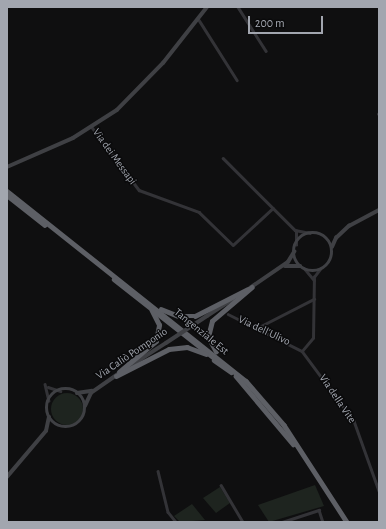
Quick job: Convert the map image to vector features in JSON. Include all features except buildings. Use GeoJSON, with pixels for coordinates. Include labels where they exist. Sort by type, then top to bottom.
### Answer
{"type":"FeatureCollection","features":[{"type":"Feature","properties":{"kind":"highway","name":"Tangenziale Est"},"geometry":{"type":"LineString","coordinates":[[7,192],[237,373],[284,425],[347,522]]}},
{"type":"Feature","properties":{"kind":"highway","name":"Tangenziale Est"},"geometry":{"type":"LineString","coordinates":[[7,196],[231,372],[277,422],[344,522]]}},
{"type":"Feature","properties":{"kind":"highway"},"geometry":{"type":"LineString","coordinates":[[134,291],[168,313],[189,316],[250,288]]}},
{"type":"Feature","properties":{"kind":"highway"},"geometry":{"type":"LineString","coordinates":[[237,373],[213,349],[209,329],[215,318],[250,288]]}},
{"type":"Feature","properties":{"kind":"highway"},"geometry":{"type":"LineString","coordinates":[[115,376],[153,344],[158,333],[155,316],[128,290]]}},
{"type":"Feature","properties":{"kind":"highway"},"geometry":{"type":"LineString","coordinates":[[115,376],[164,351],[180,347],[203,352],[231,372]]}},
{"type":"Feature","properties":{"kind":"street"},"geometry":{"type":"LineString","coordinates":[[7,166],[62,143],[91,126],[132,95],[199,20],[207,7]]}},
{"type":"Feature","properties":{"kind":"street"},"geometry":{"type":"LineString","coordinates":[[238,7],[266,51]]}},
{"type":"Feature","properties":{"kind":"street"},"geometry":{"type":"LineString","coordinates":[[199,20],[237,80]]}},
{"type":"Feature","properties":{"kind":"street","name":"Via dei Messapi"},"geometry":{"type":"LineString","coordinates":[[91,126],[137,189],[199,212],[233,245],[274,208]]}},
{"type":"Feature","properties":{"kind":"street"},"geometry":{"type":"LineString","coordinates":[[223,158],[296,230],[324,236],[338,236],[379,210]]}},
{"type":"Feature","properties":{"kind":"street"},"geometry":{"type":"LineString","coordinates":[[296,230],[296,245]]}},
{"type":"Feature","properties":{"kind":"street"},"geometry":{"type":"LineString","coordinates":[[296,245],[310,233]]}},
{"type":"Feature","properties":{"kind":"street"},"geometry":{"type":"LineString","coordinates":[[324,236],[332,252]]}},
{"type":"Feature","properties":{"kind":"street"},"geometry":{"type":"LineString","coordinates":[[302,351],[313,338],[314,282],[320,269],[329,262],[338,236]]}},
{"type":"Feature","properties":{"kind":"street","name":"Via Caliò Pomponio"},"geometry":{"type":"LineString","coordinates":[[46,430],[60,426],[75,425],[95,390],[280,268],[294,251],[296,245]]}},
{"type":"Feature","properties":{"kind":"street"},"geometry":{"type":"LineString","coordinates":[[294,251],[302,267],[314,282]]}},
{"type":"Feature","properties":{"kind":"street","name":"Via Caliò Pomponio"},"geometry":{"type":"LineString","coordinates":[[280,268],[302,267],[320,269]]}},
{"type":"Feature","properties":{"kind":"street"},"geometry":{"type":"LineString","coordinates":[[257,328],[314,299]]}},
{"type":"Feature","properties":{"kind":"street","name":"Via dell'Ulivo"},"geometry":{"type":"LineString","coordinates":[[228,314],[299,348],[302,351]]}},
{"type":"Feature","properties":{"kind":"street","name":"Via della Vite"},"geometry":{"type":"LineString","coordinates":[[302,351],[354,421],[379,491]]}},
{"type":"Feature","properties":{"kind":"street"},"geometry":{"type":"LineString","coordinates":[[7,477],[46,430],[49,415],[49,401],[45,384],[60,391],[49,401]]}},
{"type":"Feature","properties":{"kind":"street","name":"Via Caliò Pomponio"},"geometry":{"type":"LineString","coordinates":[[60,391],[76,393],[95,390]]}},
{"type":"Feature","properties":{"kind":"street"},"geometry":{"type":"LineString","coordinates":[[76,393],[85,408]]}},
{"type":"Feature","properties":{"kind":"street"},"geometry":{"type":"LineString","coordinates":[[49,415],[60,426]]}},
{"type":"Feature","properties":{"kind":"street"},"geometry":{"type":"LineString","coordinates":[[158,472],[168,512],[176,522]]}},
{"type":"Feature","properties":{"kind":"street"},"geometry":{"type":"LineString","coordinates":[[221,485],[243,522]]}},
{"type":"Feature","properties":{"kind":"street"},"geometry":{"type":"LineString","coordinates":[[282,522],[319,510],[323,522]]}},
{"type":"Feature","properties":{"kind":"shaded area"},"geometry":{"type":"Polygon","coordinates":[[[64,393],[70,393],[79,397],[83,409],[79,421],[70,425],[64,425],[55,421],[51,412],[51,406],[55,397],[64,393]]]}},
{"type":"Feature","properties":{"kind":"shaded area"},"geometry":{"type":"Polygon","coordinates":[[[315,485],[324,506],[269,522],[258,505],[315,485]]]}},
{"type":"Feature","properties":{"kind":"shaded area"},"geometry":{"type":"Polygon","coordinates":[[[220,487],[230,503],[216,513],[203,498],[220,487]]]}},
{"type":"Feature","properties":{"kind":"shaded area"},"geometry":{"type":"Polygon","coordinates":[[[192,504],[205,520],[180,522],[174,516],[192,504]]]}}]}
